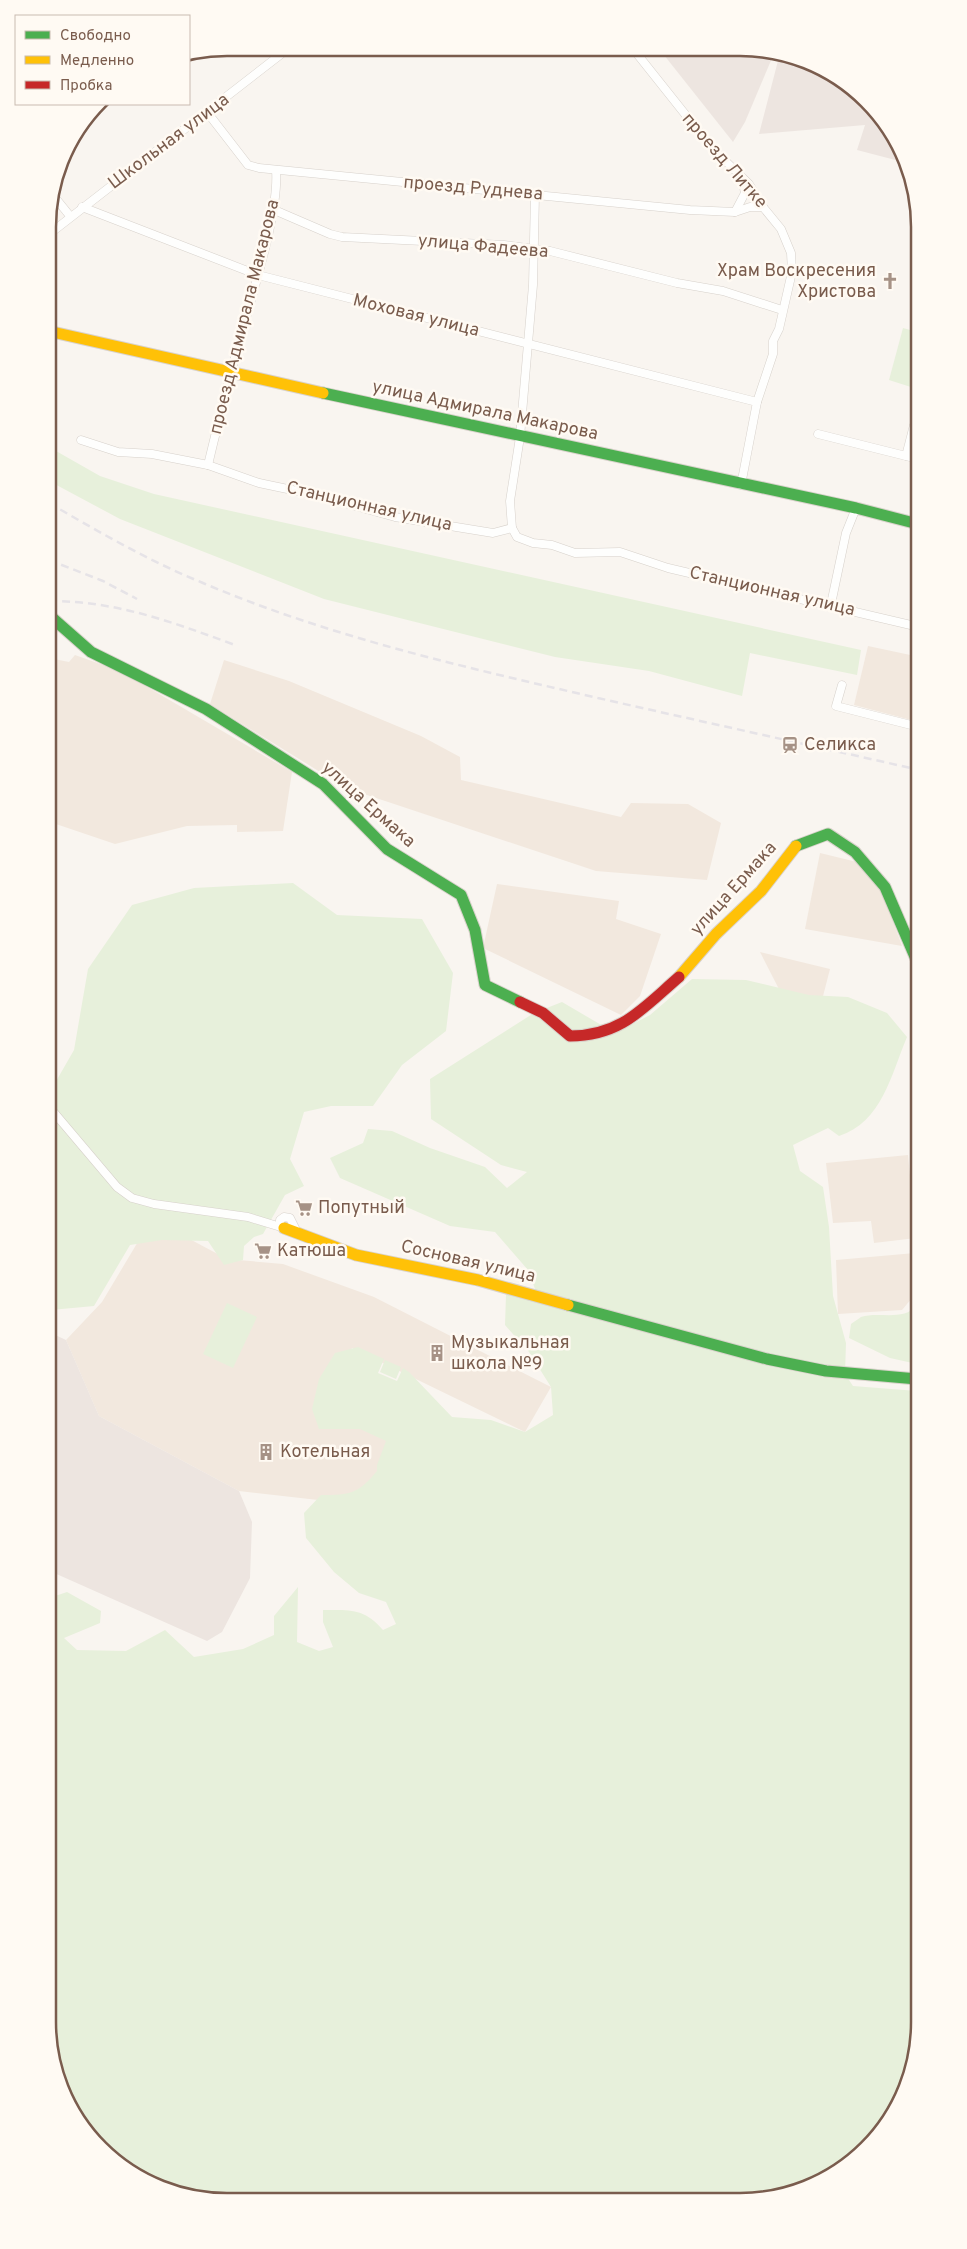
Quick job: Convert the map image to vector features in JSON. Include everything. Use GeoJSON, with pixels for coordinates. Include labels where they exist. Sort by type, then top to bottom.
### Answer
{"type":"FeatureCollection","features":[{"type":"Feature","properties":{"kind":"street","name":"Школьная улица"},"geometry":{"type":"LineString","coordinates":[[57,227],[279,56]]}},
{"type":"Feature","properties":{"kind":"street","name":"проезд Литке"},"geometry":{"type":"LineString","coordinates":[[639,56],[691,123],[749,184],[763,207],[781,229],[790,253],[792,272],[779,329],[773,341],[773,354],[757,402],[741,485]]}},
{"type":"Feature","properties":{"kind":"street","name":"проезд Руднева"},"geometry":{"type":"LineString","coordinates":[[207,112],[248,165],[276,170],[690,210],[735,212],[750,207],[763,207]]}},
{"type":"Feature","properties":{"kind":"street","name":"проезд Адмирала Макарова"},"geometry":{"type":"LineString","coordinates":[[208,465],[230,373],[258,275],[277,185],[276,170]]}},
{"type":"Feature","properties":{"kind":"street"},"geometry":{"type":"LineString","coordinates":[[735,212],[745,193],[742,178]]}},
{"type":"Feature","properties":{"kind":"street"},"geometry":{"type":"LineString","coordinates":[[512,528],[510,501],[520,437],[528,344],[535,195]]}},
{"type":"Feature","properties":{"kind":"street"},"geometry":{"type":"LineString","coordinates":[[58,202],[70,216]]}},
{"type":"Feature","properties":{"kind":"street","name":"Моховая улица"},"geometry":{"type":"LineString","coordinates":[[82,207],[258,275],[757,402]]}},
{"type":"Feature","properties":{"kind":"street","name":"улица Фадеева"},"geometry":{"type":"LineString","coordinates":[[272,209],[330,234],[342,237],[534,248],[677,283],[723,291],[782,310]]}},
{"type":"Feature","properties":{"kind":"street","name":"улица Адмирала Макарова"},"geometry":{"type":"LineString","coordinates":[[57,333],[520,437],[856,508],[911,522]]}},
{"type":"Feature","properties":{"kind":"street"},"geometry":{"type":"LineString","coordinates":[[818,434],[911,457]]}},
{"type":"Feature","properties":{"kind":"street"},"geometry":{"type":"LineString","coordinates":[[906,456],[911,437]]}},
{"type":"Feature","properties":{"kind":"street","name":"Станционная улица"},"geometry":{"type":"LineString","coordinates":[[81,440],[118,452],[152,454],[208,465],[259,483],[316,495],[395,517],[493,533],[512,528],[517,537],[533,543],[552,544],[561,549],[584,554],[620,552],[668,568],[792,598],[831,604],[911,625]]}},
{"type":"Feature","properties":{"kind":"street"},"geometry":{"type":"LineString","coordinates":[[831,604],[846,533],[856,508]]}},
{"type":"Feature","properties":{"kind":"street","name":"улица Ермака"},"geometry":{"type":"LineString","coordinates":[[57,623],[91,652],[206,709],[323,784],[387,849],[408,864],[461,895],[476,930],[485,985],[543,1013],[570,1036],[590,1036],[628,1022],[682,974],[716,934],[761,891],[798,844],[828,834],[855,852],[885,886],[911,946]]}},
{"type":"Feature","properties":{"kind":"street"},"geometry":{"type":"LineString","coordinates":[[842,685],[836,706],[911,725]]}},
{"type":"Feature","properties":{"kind":"street","name":"Сосновая улица"},"geometry":{"type":"LineString","coordinates":[[57,1115],[117,1187],[132,1198],[154,1204],[248,1217],[297,1232],[356,1255],[478,1280],[767,1359],[826,1371],[910,1378]]}},
{"type":"Feature","properties":{"kind":"shaded area"},"geometry":{"type":"Polygon","coordinates":[[[665,56],[740,56],[771,60],[745,122],[733,142],[665,56]]]}},
{"type":"Feature","properties":{"kind":"shaded area"},"geometry":{"type":"Polygon","coordinates":[[[778,61],[795,65],[825,79],[861,106],[888,142],[897,160],[857,150],[865,125],[759,134],[778,61]]]}},
{"type":"Feature","properties":{"kind":"shaded area"},"geometry":{"type":"Polygon","coordinates":[[[868,646],[911,655],[911,720],[854,705],[868,646]]]}},
{"type":"Feature","properties":{"kind":"shaded area"},"geometry":{"type":"Polygon","coordinates":[[[75,655],[120,671],[292,772],[283,831],[237,832],[237,825],[187,826],[115,844],[57,824],[57,660],[69,662],[75,655]]]}},
{"type":"Feature","properties":{"kind":"shaded area"},"geometry":{"type":"Polygon","coordinates":[[[224,660],[289,681],[421,736],[460,757],[461,780],[621,817],[631,803],[688,804],[721,823],[707,880],[596,871],[346,788],[210,704],[224,660]]]}},
{"type":"Feature","properties":{"kind":"shaded area"},"geometry":{"type":"Polygon","coordinates":[[[820,853],[857,862],[881,889],[902,946],[805,929],[820,853]]]}},
{"type":"Feature","properties":{"kind":"shaded area"},"geometry":{"type":"Polygon","coordinates":[[[497,884],[619,901],[616,919],[661,934],[640,996],[621,1015],[483,948],[497,884]]]}},
{"type":"Feature","properties":{"kind":"shaded area"},"geometry":{"type":"Polygon","coordinates":[[[760,952],[830,969],[821,1004],[782,995],[760,952]]]}},
{"type":"Feature","properties":{"kind":"shaded area"},"geometry":{"type":"Polygon","coordinates":[[[908,1155],[910,1181],[910,1239],[874,1243],[871,1221],[833,1223],[826,1163],[908,1155]]]}},
{"type":"Feature","properties":{"kind":"shaded area"},"geometry":{"type":"Polygon","coordinates":[[[142,1235],[184,1236],[227,1259],[283,1264],[374,1297],[551,1387],[525,1432],[352,1348],[328,1406],[401,1437],[369,1494],[327,1501],[239,1491],[99,1416],[66,1340],[102,1302],[142,1235]]]}},
{"type":"Feature","properties":{"kind":"shaded area"},"geometry":{"type":"Polygon","coordinates":[[[910,1253],[910,1300],[902,1310],[838,1314],[836,1260],[910,1253]]]}},
{"type":"Feature","properties":{"kind":"shaded area"},"geometry":{"type":"Polygon","coordinates":[[[56,1336],[66,1340],[99,1416],[239,1491],[252,1522],[250,1578],[222,1632],[207,1641],[56,1574],[56,1336]]]}},
{"type":"Feature","properties":{"kind":"green space"},"geometry":{"type":"Polygon","coordinates":[[[903,328],[911,330],[911,387],[889,380],[903,328]]]}},
{"type":"Feature","properties":{"kind":"green space"},"geometry":{"type":"Polygon","coordinates":[[[57,451],[100,476],[154,494],[861,650],[857,675],[750,653],[742,696],[649,671],[555,657],[324,599],[120,519],[57,485],[57,451]]]}},
{"type":"Feature","properties":{"kind":"green space"},"geometry":{"type":"Polygon","coordinates":[[[293,883],[337,915],[422,919],[453,973],[446,1031],[402,1065],[373,1106],[331,1106],[304,1112],[290,1159],[304,1186],[285,1195],[263,1234],[254,1237],[244,1246],[243,1260],[224,1265],[208,1241],[162,1240],[130,1245],[94,1306],[56,1309],[57,1080],[74,1050],[88,969],[132,905],[194,888],[293,883]]]}},
{"type":"Feature","properties":{"kind":"green space"},"geometry":{"type":"Polygon","coordinates":[[[692,979],[746,980],[809,995],[848,997],[887,1013],[907,1037],[883,1096],[866,1120],[854,1129],[839,1136],[828,1128],[793,1145],[800,1171],[823,1187],[829,1227],[833,1296],[846,1343],[845,1374],[853,1386],[910,1390],[910,2033],[905,2066],[898,2087],[888,2107],[875,2126],[861,2143],[835,2164],[805,2180],[784,2187],[762,2191],[740,2193],[227,2193],[172,2184],[132,2164],[99,2135],[85,2117],[74,2097],[62,2066],[56,2022],[56,1596],[67,1592],[101,1611],[100,1623],[64,1638],[77,1650],[126,1651],[165,1630],[194,1657],[243,1649],[274,1635],[274,1616],[298,1587],[297,1642],[319,1651],[333,1647],[323,1622],[323,1610],[342,1610],[363,1614],[383,1630],[396,1624],[386,1602],[359,1593],[334,1572],[306,1538],[304,1513],[321,1495],[353,1492],[359,1489],[377,1471],[377,1465],[386,1441],[360,1429],[319,1429],[312,1409],[319,1379],[335,1353],[358,1347],[384,1359],[378,1373],[397,1381],[403,1368],[409,1372],[452,1417],[491,1420],[525,1432],[553,1415],[551,1387],[529,1352],[505,1325],[506,1295],[535,1289],[528,1270],[495,1232],[450,1226],[340,1178],[330,1158],[363,1143],[368,1129],[392,1131],[430,1148],[485,1167],[507,1188],[527,1172],[501,1165],[431,1119],[430,1079],[534,1013],[562,1002],[615,1033],[650,1015],[692,979]]]}},
{"type":"Feature","properties":{"kind":"green space"},"geometry":{"type":"Polygon","coordinates":[[[227,1303],[257,1317],[233,1368],[203,1354],[227,1303]]]}},
{"type":"Feature","properties":{"kind":"green space"},"geometry":{"type":"Polygon","coordinates":[[[910,1311],[910,1363],[890,1358],[849,1338],[851,1324],[861,1317],[905,1313],[910,1311]]]}},
{"type":"Feature","properties":{"kind":"green space"},"geometry":{"type":"Polygon","coordinates":[[[385,1360],[401,1367],[396,1379],[380,1372],[385,1360]]]}},
{"type":"Feature","properties":{"kind":"railway"},"geometry":{"type":"LineString","coordinates":[[57,508],[125,546],[183,574],[251,602],[348,635],[498,675],[911,768]]}},
{"type":"Feature","properties":{"kind":"railway"},"geometry":{"type":"LineString","coordinates":[[57,563],[103,581],[137,599]]}},
{"type":"Feature","properties":{"kind":"railway"},"geometry":{"type":"LineString","coordinates":[[57,601],[98,605],[144,614],[235,645]]}},
{"type":"Feature","properties":{"kind":"traffic: fast"},"geometry":{"type":"LineString","coordinates":[[323,393],[856,508],[911,522]]}},
{"type":"Feature","properties":{"kind":"traffic: fast"},"geometry":{"type":"LineString","coordinates":[[57,622],[91,652],[206,709],[323,784],[387,849],[461,895],[475,930],[485,985],[520,1002]]}},
{"type":"Feature","properties":{"kind":"traffic: fast"},"geometry":{"type":"LineString","coordinates":[[796,846],[828,834],[855,852],[885,887],[911,946]]}},
{"type":"Feature","properties":{"kind":"traffic: fast"},"geometry":{"type":"LineString","coordinates":[[568,1305],[767,1359],[826,1371],[910,1378]]}},
{"type":"Feature","properties":{"kind":"traffic: slow"},"geometry":{"type":"LineString","coordinates":[[57,333],[323,393]]}},
{"type":"Feature","properties":{"kind":"traffic: slow"},"geometry":{"type":"LineString","coordinates":[[679,977],[716,934],[761,891],[796,846]]}},
{"type":"Feature","properties":{"kind":"traffic: slow"},"geometry":{"type":"LineString","coordinates":[[284,1228],[356,1255],[478,1280],[568,1305]]}},
{"type":"Feature","properties":{"kind":"traffic: jam"},"geometry":{"type":"LineString","coordinates":[[520,1002],[543,1013],[570,1036],[588,1035],[617,1026],[630,1018],[679,977]]}},
{"type":"Feature","properties":{"kind":"place","name":"Храм Воскресения Христова"},"geometry":{"type":"Point","coordinates":[890,281]}},
{"type":"Feature","properties":{"kind":"place","name":"Селикса"},"geometry":{"type":"Point","coordinates":[790,745]}},
{"type":"Feature","properties":{"kind":"place","name":"Попутный"},"geometry":{"type":"Point","coordinates":[304,1208]}},
{"type":"Feature","properties":{"kind":"place","name":"Катюша"},"geometry":{"type":"Point","coordinates":[263,1251]}},
{"type":"Feature","properties":{"kind":"place","name":"Музыкальная школа №9"},"geometry":{"type":"Point","coordinates":[437,1353]}},
{"type":"Feature","properties":{"kind":"place","name":"Котельная"},"geometry":{"type":"Point","coordinates":[266,1452]}}]}
